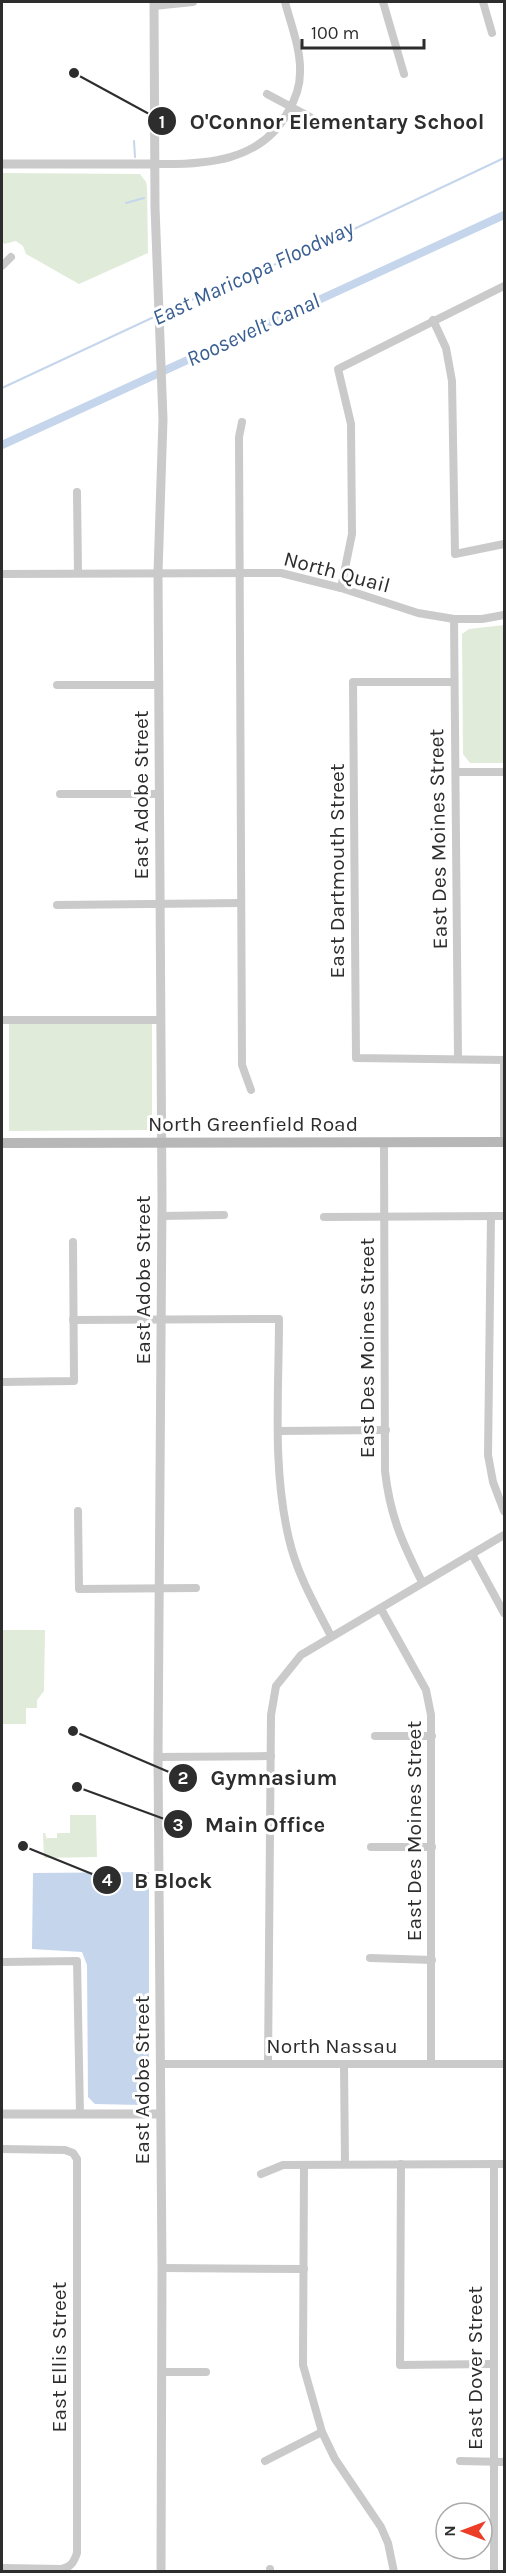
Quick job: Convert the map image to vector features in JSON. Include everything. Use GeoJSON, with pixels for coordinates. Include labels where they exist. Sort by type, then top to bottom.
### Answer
{"type":"FeatureCollection","features":[{"type":"Feature","properties":{"kind":"main road","name":"North Greenfield Road"},"geometry":{"type":"LineString","coordinates":[[2,1143],[504,1142]]}},
{"type":"Feature","properties":{"kind":"street"},"geometry":{"type":"LineString","coordinates":[[154,4],[193,2]]}},
{"type":"Feature","properties":{"kind":"street"},"geometry":{"type":"LineString","coordinates":[[2,164],[202,164],[236,156],[256,146],[272,135],[283,122],[299,85],[300,56],[285,2]]}},
{"type":"Feature","properties":{"kind":"street"},"geometry":{"type":"LineString","coordinates":[[383,2],[405,74]]}},
{"type":"Feature","properties":{"kind":"street"},"geometry":{"type":"LineString","coordinates":[[483,2],[492,33]]}},
{"type":"Feature","properties":{"kind":"street","name":"East Adobe Street"},"geometry":{"type":"LineString","coordinates":[[154,4],[162,465],[158,573],[162,1216],[158,1757],[162,2268],[161,2571]]}},
{"type":"Feature","properties":{"kind":"street"},"geometry":{"type":"LineString","coordinates":[[267,94],[310,117]]}},
{"type":"Feature","properties":{"kind":"street"},"geometry":{"type":"LineString","coordinates":[[2,266],[11,257]]}},
{"type":"Feature","properties":{"kind":"street"},"geometry":{"type":"LineString","coordinates":[[341,588],[352,534],[351,424],[338,369],[504,286]]}},
{"type":"Feature","properties":{"kind":"street"},"geometry":{"type":"LineString","coordinates":[[433,320],[446,348],[452,381],[455,554],[504,544]]}},
{"type":"Feature","properties":{"kind":"street"},"geometry":{"type":"LineString","coordinates":[[242,422],[239,437],[242,1065],[251,1089]]}},
{"type":"Feature","properties":{"kind":"street"},"geometry":{"type":"LineString","coordinates":[[76,492],[78,573]]}},
{"type":"Feature","properties":{"kind":"street","name":"North Quail"},"geometry":{"type":"LineString","coordinates":[[2,574],[281,573],[341,588],[418,614],[453,619],[482,619],[504,615]]}},
{"type":"Feature","properties":{"kind":"street","name":"East Des Moines Street"},"geometry":{"type":"LineString","coordinates":[[453,619],[458,1059]]}},
{"type":"Feature","properties":{"kind":"street","name":"East Dartmouth Street"},"geometry":{"type":"LineString","coordinates":[[454,682],[353,682],[356,1058],[458,1059]]}},
{"type":"Feature","properties":{"kind":"street"},"geometry":{"type":"LineString","coordinates":[[57,685],[158,685]]}},
{"type":"Feature","properties":{"kind":"street"},"geometry":{"type":"LineString","coordinates":[[456,772],[504,772]]}},
{"type":"Feature","properties":{"kind":"street"},"geometry":{"type":"LineString","coordinates":[[60,794],[159,794]]}},
{"type":"Feature","properties":{"kind":"street"},"geometry":{"type":"LineString","coordinates":[[57,905],[241,903]]}},
{"type":"Feature","properties":{"kind":"street"},"geometry":{"type":"LineString","coordinates":[[2,1020],[160,1020]]}},
{"type":"Feature","properties":{"kind":"street"},"geometry":{"type":"LineString","coordinates":[[458,1059],[504,1060],[504,1142]]}},
{"type":"Feature","properties":{"kind":"street","name":"East Des Moines Street"},"geometry":{"type":"LineString","coordinates":[[384,1143],[385,1471],[389,1505],[399,1535],[422,1582]]}},
{"type":"Feature","properties":{"kind":"street"},"geometry":{"type":"LineString","coordinates":[[162,1216],[224,1215]]}},
{"type":"Feature","properties":{"kind":"street"},"geometry":{"type":"LineString","coordinates":[[490,1216],[488,1455],[493,1482],[504,1511]]}},
{"type":"Feature","properties":{"kind":"street"},"geometry":{"type":"LineString","coordinates":[[324,1217],[504,1216]]}},
{"type":"Feature","properties":{"kind":"street"},"geometry":{"type":"LineString","coordinates":[[2,1382],[74,1381],[73,1242]]}},
{"type":"Feature","properties":{"kind":"street"},"geometry":{"type":"LineString","coordinates":[[73,1320],[279,1319],[278,1470],[289,1539],[300,1575],[331,1636]]}},
{"type":"Feature","properties":{"kind":"street"},"geometry":{"type":"LineString","coordinates":[[279,1431],[386,1430]]}},
{"type":"Feature","properties":{"kind":"street"},"geometry":{"type":"LineString","coordinates":[[78,1511],[79,1588],[196,1588]]}},
{"type":"Feature","properties":{"kind":"street"},"geometry":{"type":"LineString","coordinates":[[268,2064],[271,1715],[276,1686],[301,1655],[504,1535]]}},
{"type":"Feature","properties":{"kind":"street"},"geometry":{"type":"LineString","coordinates":[[472,1554],[504,1613]]}},
{"type":"Feature","properties":{"kind":"street","name":"East Des Moines Street"},"geometry":{"type":"LineString","coordinates":[[381,1609],[426,1690],[430,1702],[432,1736],[431,2064]]}},
{"type":"Feature","properties":{"kind":"street"},"geometry":{"type":"LineString","coordinates":[[375,1736],[432,1736]]}},
{"type":"Feature","properties":{"kind":"street"},"geometry":{"type":"LineString","coordinates":[[158,1757],[271,1756]]}},
{"type":"Feature","properties":{"kind":"street"},"geometry":{"type":"LineString","coordinates":[[371,1847],[432,1847]]}},
{"type":"Feature","properties":{"kind":"street"},"geometry":{"type":"LineString","coordinates":[[370,1958],[432,1960]]}},
{"type":"Feature","properties":{"kind":"street"},"geometry":{"type":"LineString","coordinates":[[2,1962],[77,1961],[80,2114]]}},
{"type":"Feature","properties":{"kind":"street","name":"North Nassau"},"geometry":{"type":"LineString","coordinates":[[160,2064],[504,2064]]}},
{"type":"Feature","properties":{"kind":"street"},"geometry":{"type":"LineString","coordinates":[[344,2064],[345,2164]]}},
{"type":"Feature","properties":{"kind":"street"},"geometry":{"type":"LineString","coordinates":[[2,2114],[160,2114]]}},
{"type":"Feature","properties":{"kind":"street","name":"East Ellis Street"},"geometry":{"type":"LineString","coordinates":[[2,2149],[65,2150],[73,2153],[78,2159],[77,2553],[68,2568],[2,2568]]}},
{"type":"Feature","properties":{"kind":"street"},"geometry":{"type":"LineString","coordinates":[[401,2164],[400,2365],[492,2364]]}},
{"type":"Feature","properties":{"kind":"street","name":"East Dover Street"},"geometry":{"type":"LineString","coordinates":[[493,2501],[494,2164]]}},
{"type":"Feature","properties":{"kind":"street"},"geometry":{"type":"LineString","coordinates":[[261,2174],[283,2165],[504,2164]]}},
{"type":"Feature","properties":{"kind":"street"},"geometry":{"type":"LineString","coordinates":[[304,2165],[303,2365],[322,2432],[335,2459],[381,2527],[388,2543],[394,2571]]}},
{"type":"Feature","properties":{"kind":"street"},"geometry":{"type":"LineString","coordinates":[[162,2268],[304,2269]]}},
{"type":"Feature","properties":{"kind":"street"},"geometry":{"type":"LineString","coordinates":[[162,2372],[206,2372]]}},
{"type":"Feature","properties":{"kind":"street"},"geometry":{"type":"LineString","coordinates":[[265,2461],[322,2432]]}},
{"type":"Feature","properties":{"kind":"street"},"geometry":{"type":"LineString","coordinates":[[460,2461],[504,2462]]}},
{"type":"Feature","properties":{"kind":"street"},"geometry":{"type":"LineString","coordinates":[[494,2561],[504,2561]]}},
{"type":"Feature","properties":{"kind":"street","name":"East Dover Street"},"geometry":{"type":"LineString","coordinates":[[494,2561],[494,2571]]}},
{"type":"Feature","properties":{"kind":"green space"},"geometry":{"type":"Polygon","coordinates":[[[2,173],[140,174],[147,187],[148,253],[79,284],[26,254],[23,246],[16,241],[4,244],[2,240],[2,173]]]}},
{"type":"Feature","properties":{"kind":"green space"},"geometry":{"type":"Polygon","coordinates":[[[504,625],[504,763],[470,763],[463,754],[462,634],[469,629],[504,625]]]}},
{"type":"Feature","properties":{"kind":"green space"},"geometry":{"type":"Polygon","coordinates":[[[152,1021],[152,1119],[147,1130],[9,1131],[9,1022],[152,1021]]]}},
{"type":"Feature","properties":{"kind":"green space"},"geometry":{"type":"Polygon","coordinates":[[[2,1630],[45,1630],[44,1691],[37,1700],[37,1708],[26,1708],[26,1724],[2,1724],[2,1630]]]}},
{"type":"Feature","properties":{"kind":"green space"},"geometry":{"type":"Polygon","coordinates":[[[70,1815],[96,1815],[97,1857],[44,1858],[43,1833],[47,1840],[47,1838],[57,1838],[57,1833],[70,1833],[70,1815]]]}},
{"type":"Feature","properties":{"kind":"water"},"geometry":{"type":"Polygon","coordinates":[[[149,1872],[149,2098],[142,2105],[95,2104],[88,2097],[87,1965],[82,1952],[32,1949],[33,1873],[149,1872]]]}},
{"type":"Feature","properties":{"kind":"waterway"},"geometry":{"type":"LineString","coordinates":[[134,141],[135,157]]}},
{"type":"Feature","properties":{"kind":"waterway","name":"East Maricopa Floodway"},"geometry":{"type":"LineString","coordinates":[[161,313],[318,246],[504,158]]}},
{"type":"Feature","properties":{"kind":"waterway"},"geometry":{"type":"LineString","coordinates":[[126,203],[144,198]]}},
{"type":"Feature","properties":{"kind":"waterway","name":"Roosevelt Canal"},"geometry":{"type":"LineString","coordinates":[[2,445],[504,215]]}},
{"type":"Feature","properties":{"kind":"waterway","name":"East Maricopa Floodway"},"geometry":{"type":"LineString","coordinates":[[2,388],[156,316]]}},
{"type":"Feature","properties":{"kind":"place","name":"O'Connor Elementary School"},"geometry":{"type":"Point","coordinates":[74,73]}},
{"type":"Feature","properties":{"kind":"place","name":"Gymnasium"},"geometry":{"type":"Point","coordinates":[73,1731]}},
{"type":"Feature","properties":{"kind":"place","name":"Main Office"},"geometry":{"type":"Point","coordinates":[77,1787]}},
{"type":"Feature","properties":{"kind":"place","name":"B Block"},"geometry":{"type":"Point","coordinates":[23,1846]}}]}
